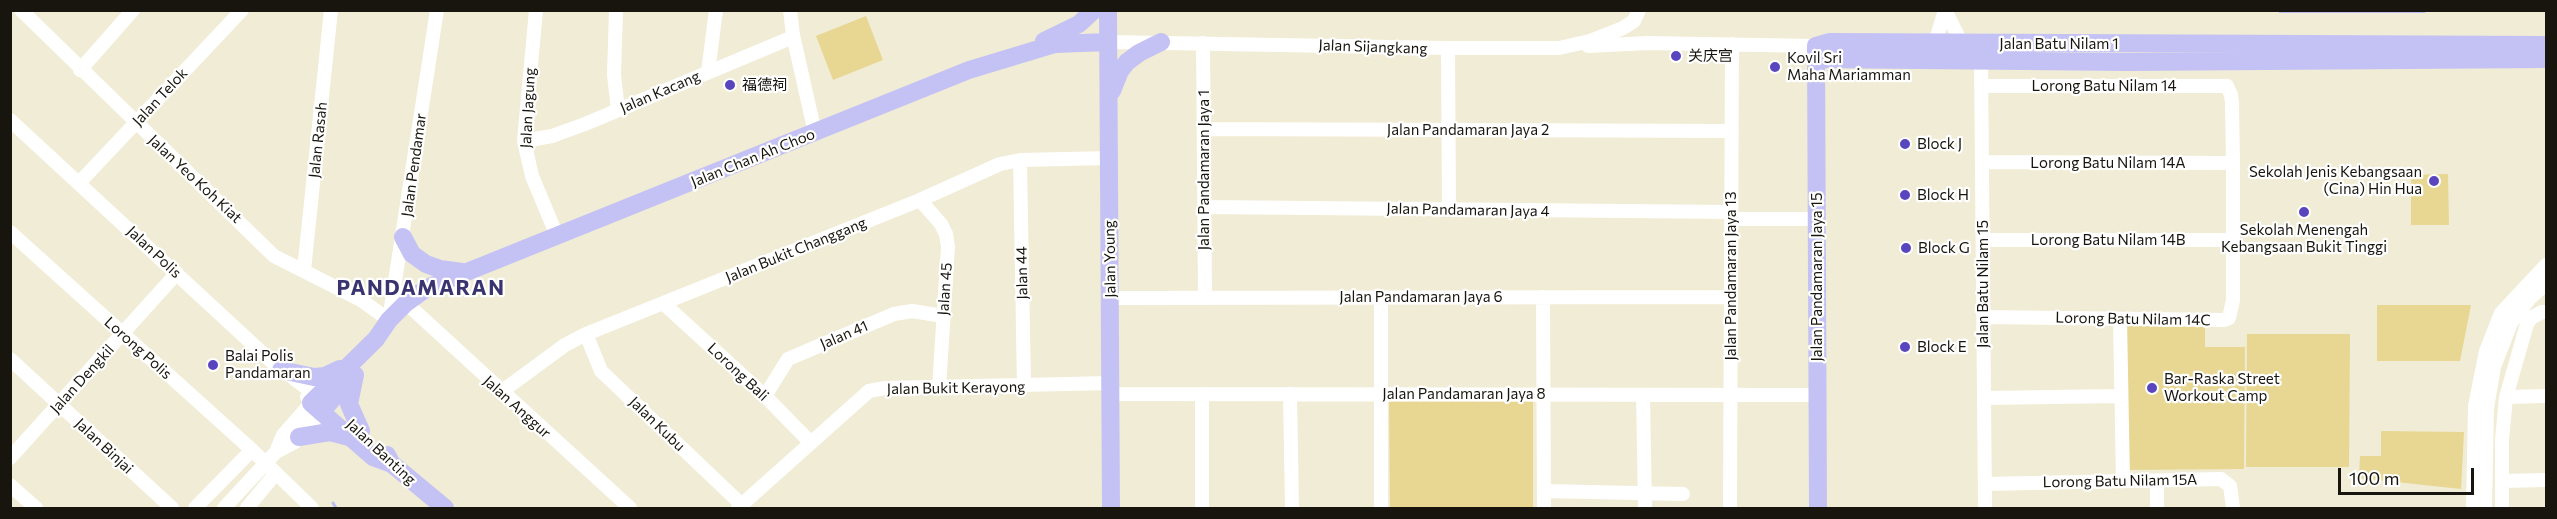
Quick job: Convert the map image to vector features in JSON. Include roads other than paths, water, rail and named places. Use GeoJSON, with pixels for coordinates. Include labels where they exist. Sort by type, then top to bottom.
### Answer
{"type":"FeatureCollection","features":[{"type":"Feature","properties":{"kind":"main road"},"geometry":{"type":"LineString","coordinates":[[1007,58],[1079,24],[1094,10]]}},
{"type":"Feature","properties":{"kind":"main road","name":"Jalan Young"},"geometry":{"type":"LineString","coordinates":[[1108,10],[1111,508]]}},
{"type":"Feature","properties":{"kind":"main road","name":"Jalan Chan Ah Choo"},"geometry":{"type":"LineString","coordinates":[[352,369],[369,358],[375,339],[389,320],[406,303],[427,288],[969,70],[1055,44],[1108,42]]}},
{"type":"Feature","properties":{"kind":"main road"},"geometry":{"type":"LineString","coordinates":[[1108,105],[1113,85],[1127,62],[1161,42]]}},
{"type":"Feature","properties":{"kind":"main road","name":"Jalan Batu Nilam 1"},"geometry":{"type":"LineString","coordinates":[[1816,52],[1830,42],[1935,43],[2126,53],[2547,59]]}},
{"type":"Feature","properties":{"kind":"main road","name":"Jalan Batu Nilam 1"},"geometry":{"type":"LineString","coordinates":[[1816,52],[1981,60],[2126,53],[2547,45]]}},
{"type":"Feature","properties":{"kind":"main road","name":"Jalan Pandamaran Jaya 15"},"geometry":{"type":"LineString","coordinates":[[1816,52],[1818,508]]}},
{"type":"Feature","properties":{"kind":"main road"},"geometry":{"type":"LineString","coordinates":[[403,237],[412,254],[426,264],[447,271],[464,272]]}},
{"type":"Feature","properties":{"kind":"main road"},"geometry":{"type":"LineString","coordinates":[[281,370],[314,377],[352,369]]}},
{"type":"Feature","properties":{"kind":"main road"},"geometry":{"type":"LineString","coordinates":[[319,404],[352,369]]}},
{"type":"Feature","properties":{"kind":"main road"},"geometry":{"type":"LineString","coordinates":[[295,441],[330,432],[356,434],[349,404],[352,369]]}},
{"type":"Feature","properties":{"kind":"main road","name":"Jalan Banting"},"geometry":{"type":"LineString","coordinates":[[319,404],[356,434],[386,451],[392,464],[445,508]]}},
{"type":"Feature","properties":{"kind":"street"},"geometry":{"type":"LineString","coordinates":[[80,70],[133,10]]}},
{"type":"Feature","properties":{"kind":"street","name":"Jalan Telok"},"geometry":{"type":"LineString","coordinates":[[79,183],[242,10]]}},
{"type":"Feature","properties":{"kind":"street","name":"Jalan Rasah"},"geometry":{"type":"LineString","coordinates":[[304,270],[331,10]]}},
{"type":"Feature","properties":{"kind":"street","name":"Jalan Pendamar"},"geometry":{"type":"LineString","coordinates":[[389,320],[437,10]]}},
{"type":"Feature","properties":{"kind":"street","name":"Jalan Jagung"},"geometry":{"type":"LineString","coordinates":[[536,10],[524,141],[532,176],[557,236]]}},
{"type":"Feature","properties":{"kind":"street"},"geometry":{"type":"LineString","coordinates":[[616,10],[615,75],[618,110]]}},
{"type":"Feature","properties":{"kind":"street"},"geometry":{"type":"LineString","coordinates":[[708,72],[716,10]]}},
{"type":"Feature","properties":{"kind":"street"},"geometry":{"type":"LineString","coordinates":[[790,10],[793,36],[816,133]]}},
{"type":"Feature","properties":{"kind":"street"},"geometry":{"type":"LineString","coordinates":[[1935,43],[1945,10]]}},
{"type":"Feature","properties":{"kind":"street"},"geometry":{"type":"LineString","coordinates":[[1945,10],[1962,44]]}},
{"type":"Feature","properties":{"kind":"street","name":"Jalan Yeo Koh Kiat"},"geometry":{"type":"LineString","coordinates":[[22,11],[80,70],[274,256],[361,300],[389,320]]}},
{"type":"Feature","properties":{"kind":"street","name":"Jalan Sijangkang"},"geometry":{"type":"LineString","coordinates":[[1108,42],[1522,49],[1571,46],[1604,36],[1636,16]]}},
{"type":"Feature","properties":{"kind":"street","name":"Jalan Kacang"},"geometry":{"type":"LineString","coordinates":[[524,141],[552,136],[793,36]]}},
{"type":"Feature","properties":{"kind":"street","name":"Jalan Pandamaran Jaya 1"},"geometry":{"type":"LineString","coordinates":[[1203,43],[1205,297]]}},
{"type":"Feature","properties":{"kind":"street","name":"Jalan Batu Nilam 1"},"geometry":{"type":"LineString","coordinates":[[1571,46],[1647,43],[1732,44],[1816,52]]}},
{"type":"Feature","properties":{"kind":"street","name":"Jalan Pandamaran Jaya 13"},"geometry":{"type":"LineString","coordinates":[[1730,508],[1732,44]]}},
{"type":"Feature","properties":{"kind":"street"},"geometry":{"type":"LineString","coordinates":[[1448,48],[1449,209]]}},
{"type":"Feature","properties":{"kind":"street","name":"Jalan Batu Nilam 15"},"geometry":{"type":"LineString","coordinates":[[1981,60],[1985,508]]}},
{"type":"Feature","properties":{"kind":"street","name":"Lorong Batu Nilam 14"},"geometry":{"type":"LineString","coordinates":[[1981,86],[2227,86]]}},
{"type":"Feature","properties":{"kind":"street","name":"Lorong Batu Nilam 14C"},"geometry":{"type":"LineString","coordinates":[[1983,317],[2224,320],[2229,318],[2233,300],[2233,163],[2232,103],[2227,86]]}},
{"type":"Feature","properties":{"kind":"street","name":"Jalan Polis"},"geometry":{"type":"LineString","coordinates":[[10,120],[281,370],[298,383],[307,386],[319,404]]}},
{"type":"Feature","properties":{"kind":"street","name":"Jalan Pandamaran Jaya 2"},"geometry":{"type":"LineString","coordinates":[[1204,129],[1732,131]]}},
{"type":"Feature","properties":{"kind":"street","name":"Jalan Bukit Changgang"},"geometry":{"type":"LineString","coordinates":[[501,392],[565,345],[586,334],[920,200],[1000,164],[1020,160],[1109,158]]}},
{"type":"Feature","properties":{"kind":"street","name":"Jalan 44"},"geometry":{"type":"LineString","coordinates":[[1020,160],[1024,386]]}},
{"type":"Feature","properties":{"kind":"street","name":"Lorong Batu Nilam 14A"},"geometry":{"type":"LineString","coordinates":[[1982,162],[2233,163]]}},
{"type":"Feature","properties":{"kind":"street","name":"Jalan 45"},"geometry":{"type":"LineString","coordinates":[[920,200],[946,234],[948,247],[939,388]]}},
{"type":"Feature","properties":{"kind":"street","name":"Jalan Pandamaran Jaya 4"},"geometry":{"type":"LineString","coordinates":[[1204,207],[1449,209],[1816,219]]}},
{"type":"Feature","properties":{"kind":"street","name":"Lorong Polis"},"geometry":{"type":"LineString","coordinates":[[10,232],[252,450],[312,508]]}},
{"type":"Feature","properties":{"kind":"street","name":"Lorong Batu Nilam 14B"},"geometry":{"type":"LineString","coordinates":[[1983,240],[2233,240]]}},
{"type":"Feature","properties":{"kind":"street"},"geometry":{"type":"LineString","coordinates":[[2473,508],[2475,406],[2486,351],[2501,313],[2547,265]]}},
{"type":"Feature","properties":{"kind":"street","name":"Jalan Dengkil"},"geometry":{"type":"LineString","coordinates":[[10,458],[177,273]]}},
{"type":"Feature","properties":{"kind":"street"},"geometry":{"type":"LineString","coordinates":[[2485,508],[2487,408],[2494,367],[2511,323],[2529,299],[2547,284]]}},
{"type":"Feature","properties":{"kind":"street"},"geometry":{"type":"LineString","coordinates":[[1381,297],[1381,508]]}},
{"type":"Feature","properties":{"kind":"street"},"geometry":{"type":"LineString","coordinates":[[1543,297],[1544,508]]}},
{"type":"Feature","properties":{"kind":"street","name":"Jalan Pandamaran Jaya 6"},"geometry":{"type":"LineString","coordinates":[[1110,298],[1731,297]]}},
{"type":"Feature","properties":{"kind":"street","name":"Jalan Anggur"},"geometry":{"type":"LineString","coordinates":[[406,303],[630,508]]}},
{"type":"Feature","properties":{"kind":"street","name":"Lorong Bali"},"geometry":{"type":"LineString","coordinates":[[663,303],[765,396],[811,443]]}},
{"type":"Feature","properties":{"kind":"street","name":"Jalan 41"},"geometry":{"type":"LineString","coordinates":[[765,396],[788,359],[894,314],[912,311],[943,316]]}},
{"type":"Feature","properties":{"kind":"street"},"geometry":{"type":"LineString","coordinates":[[2502,508],[2505,397],[2527,324],[2544,312]]}},
{"type":"Feature","properties":{"kind":"street"},"geometry":{"type":"LineString","coordinates":[[2120,319],[2123,480]]}},
{"type":"Feature","properties":{"kind":"street","name":"Jalan Kubu"},"geometry":{"type":"LineString","coordinates":[[586,334],[601,371],[740,507]]}},
{"type":"Feature","properties":{"kind":"street","name":"Jalan Binjai"},"geometry":{"type":"LineString","coordinates":[[10,359],[172,508]]}},
{"type":"Feature","properties":{"kind":"street","name":"Jalan Bukit Kerayong"},"geometry":{"type":"LineString","coordinates":[[740,507],[869,391],[1024,386],[1111,388]]}},
{"type":"Feature","properties":{"kind":"street","name":"Jalan Pandamaran Jaya 8"},"geometry":{"type":"LineString","coordinates":[[1111,388],[1202,394],[1818,395]]}},
{"type":"Feature","properties":{"kind":"street"},"geometry":{"type":"LineString","coordinates":[[1202,394],[1202,508]]}},
{"type":"Feature","properties":{"kind":"street"},"geometry":{"type":"LineString","coordinates":[[1290,394],[1292,508]]}},
{"type":"Feature","properties":{"kind":"street"},"geometry":{"type":"LineString","coordinates":[[1643,395],[1645,508]]}},
{"type":"Feature","properties":{"kind":"street"},"geometry":{"type":"LineString","coordinates":[[1984,398],[2121,396]]}},
{"type":"Feature","properties":{"kind":"street"},"geometry":{"type":"LineString","coordinates":[[2505,397],[2547,396]]}},
{"type":"Feature","properties":{"kind":"street"},"geometry":{"type":"LineString","coordinates":[[276,452],[295,441],[319,404]]}},
{"type":"Feature","properties":{"kind":"street"},"geometry":{"type":"LineString","coordinates":[[247,508],[271,468],[283,435],[319,404]]}},
{"type":"Feature","properties":{"kind":"street"},"geometry":{"type":"LineString","coordinates":[[195,508],[252,450]]}},
{"type":"Feature","properties":{"kind":"street"},"geometry":{"type":"LineString","coordinates":[[224,508],[271,468]]}},
{"type":"Feature","properties":{"kind":"street","name":"Lorong Batu Nilam 15A"},"geometry":{"type":"LineString","coordinates":[[1984,484],[2221,478],[2230,486],[2233,508]]}},
{"type":"Feature","properties":{"kind":"street"},"geometry":{"type":"LineString","coordinates":[[2157,480],[2157,508]]}},
{"type":"Feature","properties":{"kind":"street"},"geometry":{"type":"LineString","coordinates":[[2502,481],[2547,480]]}},
{"type":"Feature","properties":{"kind":"street"},"geometry":{"type":"LineString","coordinates":[[10,485],[36,508]]}},
{"type":"Feature","properties":{"kind":"street"},"geometry":{"type":"LineString","coordinates":[[1544,491],[1683,494]]}},
{"type":"Feature","properties":{"kind":"water"},"geometry":{"type":"Polygon","coordinates":[[[2279,10],[2426,11],[2425,13],[2279,13],[2279,10]]]}},
{"type":"Feature","properties":{"kind":"waterway"},"geometry":{"type":"LineString","coordinates":[[333,503],[336,508]]}},
{"type":"Feature","properties":{"kind":"place","name":"关庆宫"},"geometry":{"type":"Point","coordinates":[1676,56]}},
{"type":"Feature","properties":{"kind":"place","name":"Kovil Sri Maha Mariamman"},"geometry":{"type":"Point","coordinates":[1775,67]}},
{"type":"Feature","properties":{"kind":"place","name":"福德祠"},"geometry":{"type":"Point","coordinates":[730,85]}},
{"type":"Feature","properties":{"kind":"place","name":"Block J"},"geometry":{"type":"Point","coordinates":[1905,144]}},
{"type":"Feature","properties":{"kind":"place","name":"Sekolah Jenis Kebangsaan (Cina) Hin Hua"},"geometry":{"type":"Point","coordinates":[2434,181]}},
{"type":"Feature","properties":{"kind":"place","name":"Block H"},"geometry":{"type":"Point","coordinates":[1905,195]}},
{"type":"Feature","properties":{"kind":"place","name":"Sekolah Menengah Kebangsaan Bukit Tinggi"},"geometry":{"type":"Point","coordinates":[2304,212]}},
{"type":"Feature","properties":{"kind":"place","name":"Block G"},"geometry":{"type":"Point","coordinates":[1906,248]}},
{"type":"Feature","properties":{"kind":"place","name":"Block E"},"geometry":{"type":"Point","coordinates":[1905,347]}},
{"type":"Feature","properties":{"kind":"place","name":"Balai Polis Pandamaran"},"geometry":{"type":"Point","coordinates":[213,365]}},
{"type":"Feature","properties":{"kind":"place","name":"Bar-Raska Street Workout Camp"},"geometry":{"type":"Point","coordinates":[2152,388]}},
{"type":"Feature","properties":{"kind":"district","name":"PANDAMARAN"},"geometry":{"type":"Point","coordinates":[421,288]}}]}
